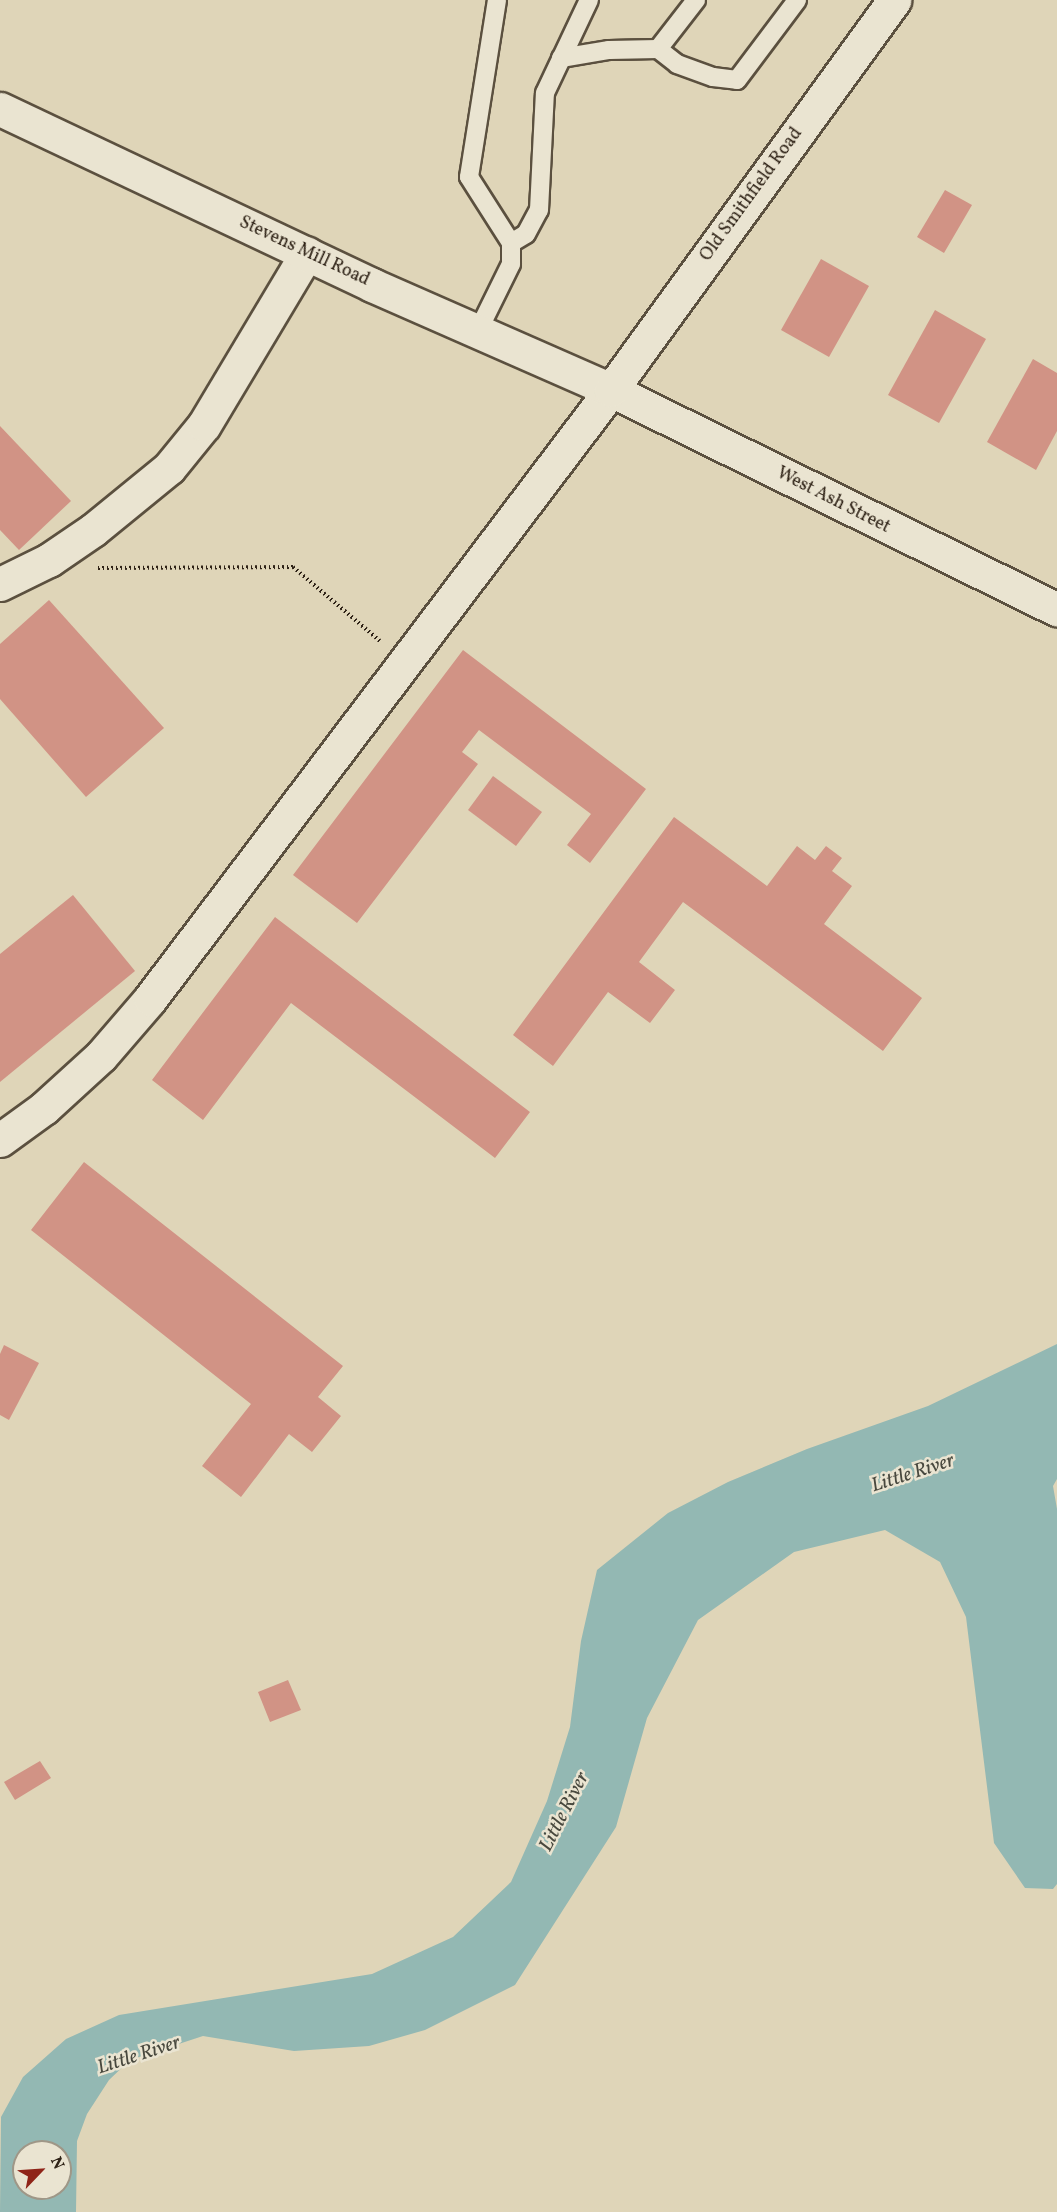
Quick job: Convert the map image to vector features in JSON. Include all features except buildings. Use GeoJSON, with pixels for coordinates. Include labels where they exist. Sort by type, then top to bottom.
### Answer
{"type":"FeatureCollection","features":[{"type":"Feature","properties":{"kind":"street","name":"Old Smithfield Road"},"geometry":{"type":"LineString","coordinates":[[0,1140],[44,1108],[100,1056],[150,999],[611,390],[894,0]]}},
{"type":"Feature","properties":{"kind":"street","name":"Stevens Mill Road"},"geometry":{"type":"LineString","coordinates":[[0,109],[307,253],[611,390]]}},
{"type":"Feature","properties":{"kind":"street"},"geometry":{"type":"LineString","coordinates":[[0,584],[49,560],[93,530],[169,468],[204,425],[307,253]]}},
{"type":"Feature","properties":{"kind":"street","name":"West Ash Street"},"geometry":{"type":"LineString","coordinates":[[611,390],[1057,609]]}},
{"type":"Feature","properties":{"kind":"lane"},"geometry":{"type":"LineString","coordinates":[[478,331],[510,264],[511,243],[469,177],[497,0]]}},
{"type":"Feature","properties":{"kind":"lane"},"geometry":{"type":"LineString","coordinates":[[511,243],[526,234],[538,210],[545,93],[589,0]]}},
{"type":"Feature","properties":{"kind":"lane"},"geometry":{"type":"LineString","coordinates":[[658,49],[696,0]]}},
{"type":"Feature","properties":{"kind":"lane"},"geometry":{"type":"LineString","coordinates":[[561,58],[609,50],[658,49],[677,64],[713,78],[737,80],[797,0]]}},
{"type":"Feature","properties":{"kind":"path"},"geometry":{"type":"LineString","coordinates":[[94,568],[293,567],[379,642],[386,633]]}},
{"type":"Feature","properties":{"kind":"water","name":"Little River"},"geometry":{"type":"Polygon","coordinates":[[[1057,1344],[1057,1479],[1053,1486],[1057,1509],[1057,1884],[1053,1889],[1025,1888],[994,1843],[966,1617],[940,1562],[885,1530],[794,1552],[698,1620],[647,1718],[616,1827],[515,1985],[425,2030],[369,2046],[294,2051],[203,2036],[130,2060],[109,2080],[87,2114],[77,2141],[76,2212],[0,2212],[1,2117],[23,2077],[66,2039],[119,2015],[372,1974],[453,1937],[511,1882],[547,1801],[570,1727],[581,1641],[597,1570],[668,1513],[728,1482],[807,1449],[928,1406],[1057,1344]]]}}]}
